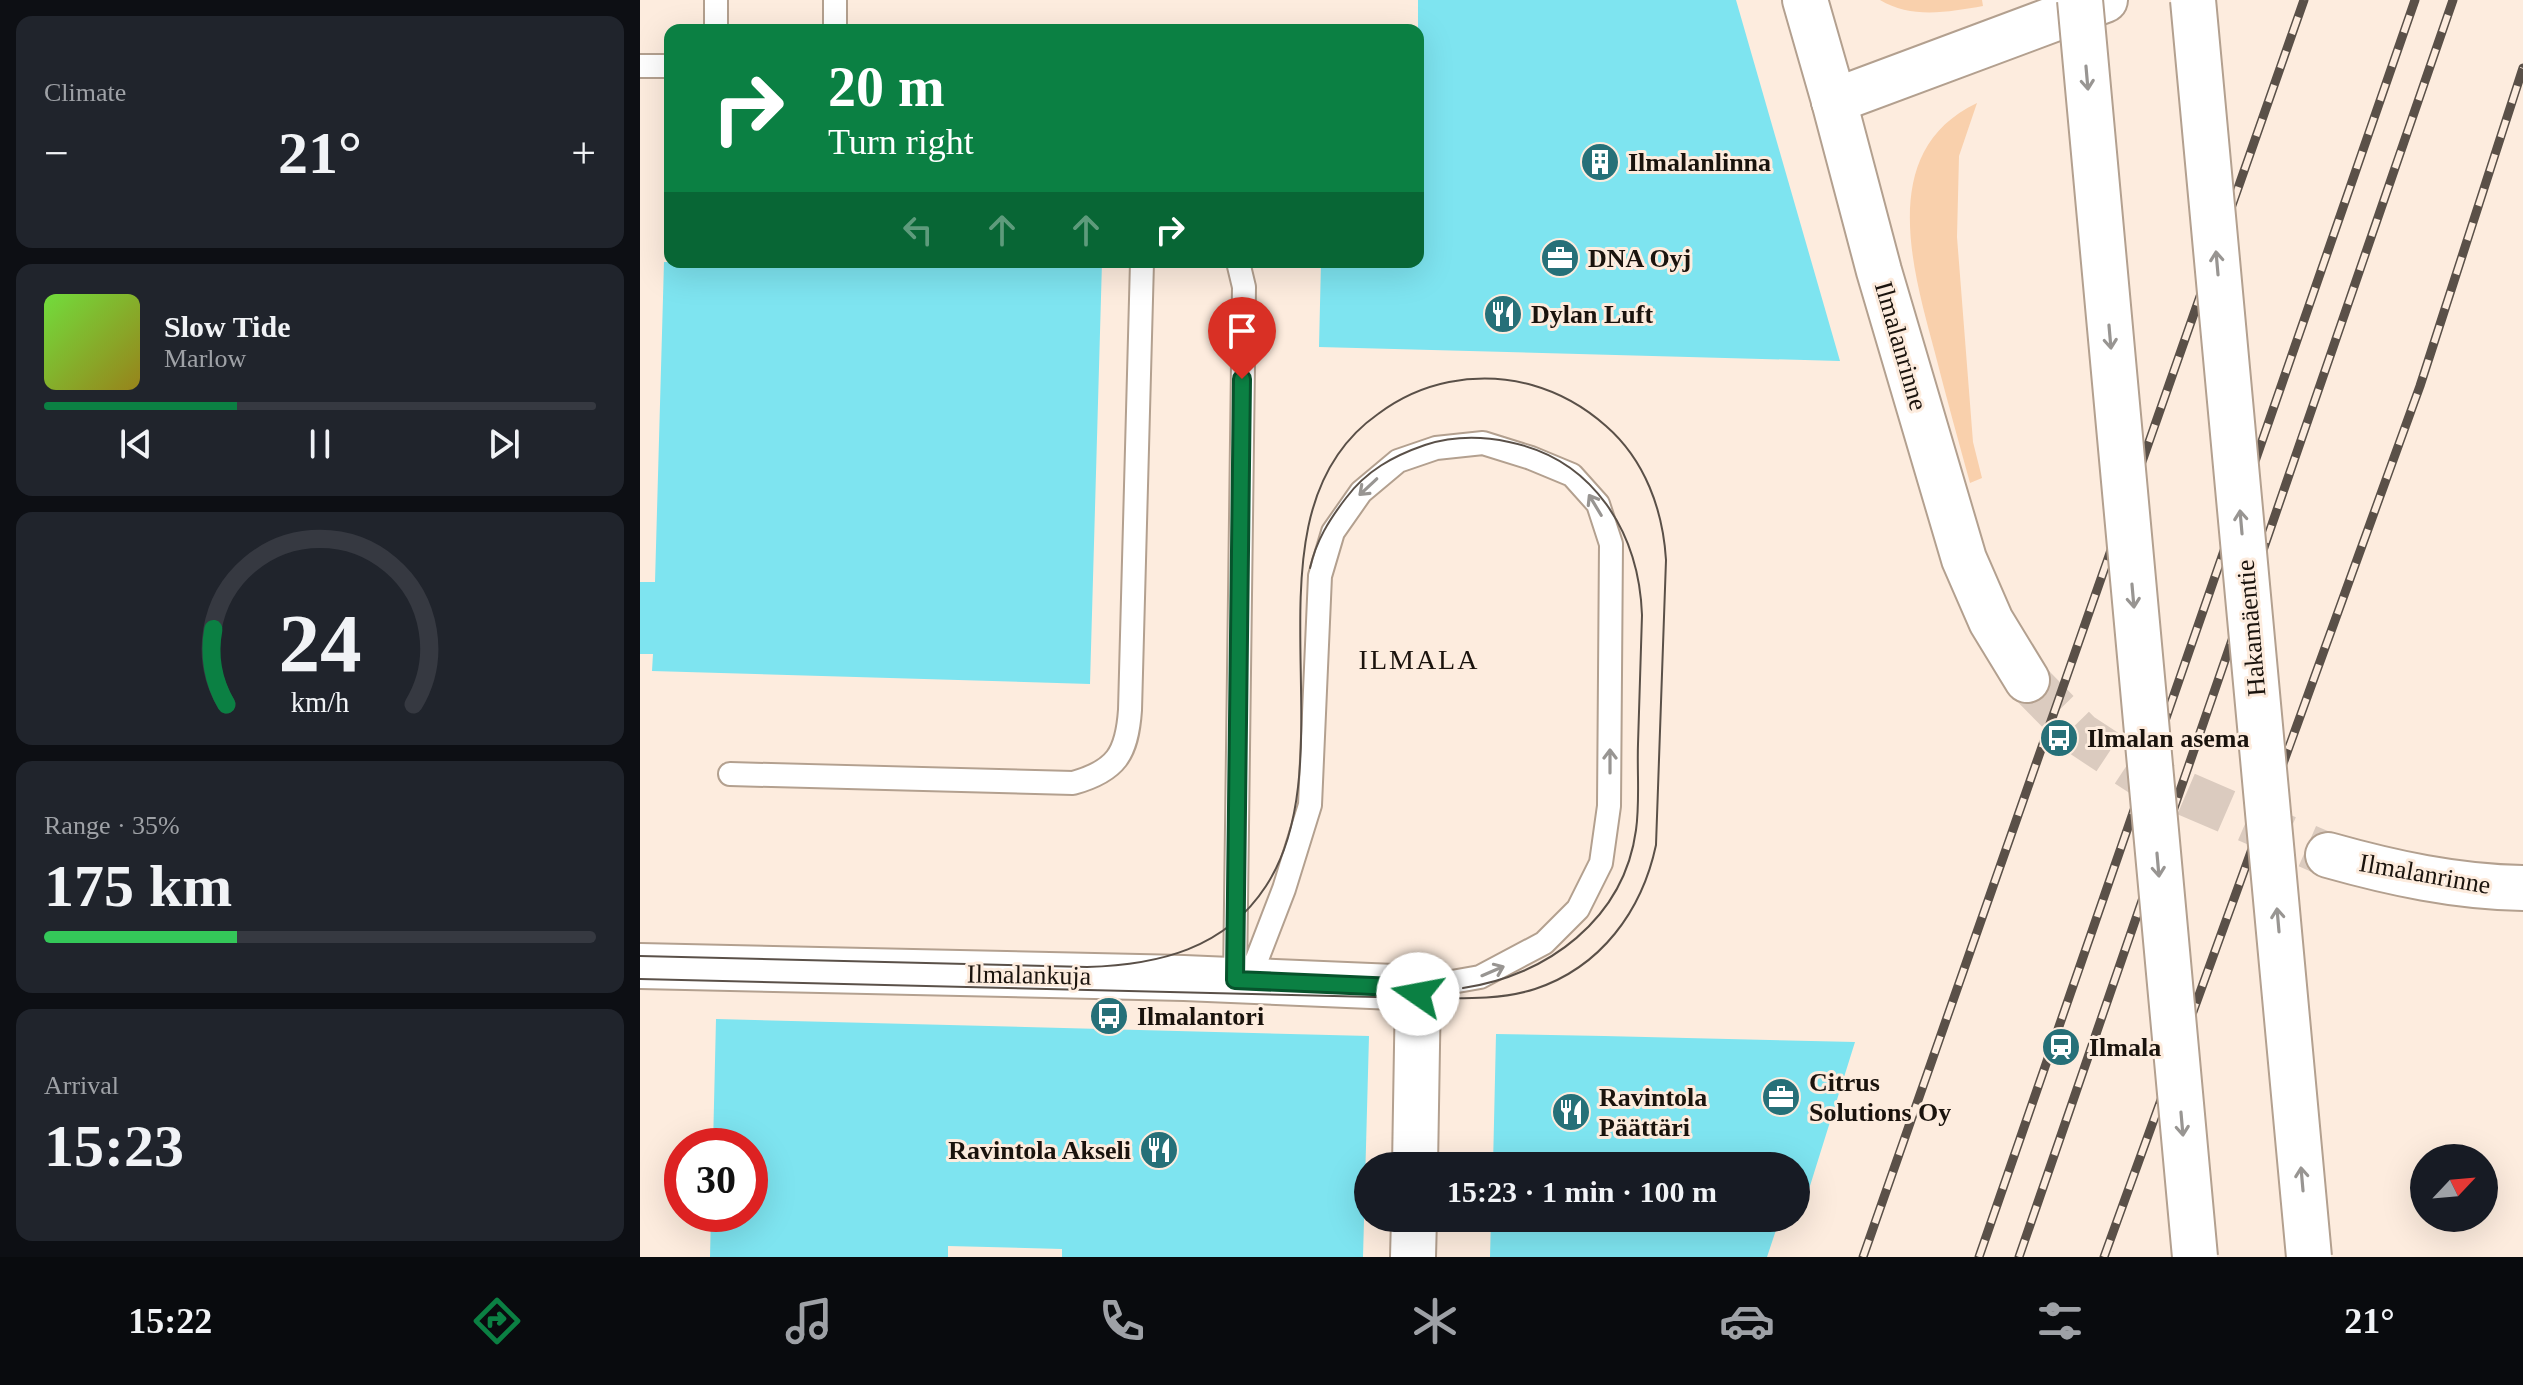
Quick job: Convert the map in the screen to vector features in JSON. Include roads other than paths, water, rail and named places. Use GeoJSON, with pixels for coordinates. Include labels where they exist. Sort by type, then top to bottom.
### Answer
{"type":"FeatureCollection","features":[{"type":"Feature","properties":{"kind":"main road","name":"Ilmalanrinne"},"geometry":{"type":"LineString","coordinates":[[1805,0],[1879,271],[1964,559],[1991,621],[2027,680]]}},
{"type":"Feature","properties":{"kind":"main road"},"geometry":{"type":"LineString","coordinates":[[2080,0],[2195,1257]]}},
{"type":"Feature","properties":{"kind":"main road"},"geometry":{"type":"LineString","coordinates":[[1834,101],[2105,0]]}},
{"type":"Feature","properties":{"kind":"main road","name":"Hakamäentie"},"geometry":{"type":"LineString","coordinates":[[2193,0],[2309,1257]]}},
{"type":"Feature","properties":{"kind":"main road","name":"Ilmalanrinne"},"geometry":{"type":"LineString","coordinates":[[2328,855],[2384,871],[2461,884],[2523,888]]}},
{"type":"Feature","properties":{"kind":"main road","name":"Ilmalankuja"},"geometry":{"type":"LineString","coordinates":[[640,966],[1242,980],[1418,988]]}},
{"type":"Feature","properties":{"kind":"main road"},"geometry":{"type":"LineString","coordinates":[[1415,1152],[1418,988]]}},
{"type":"Feature","properties":{"kind":"main road"},"geometry":{"type":"LineString","coordinates":[[1413,1257],[1414,1232]]}},
{"type":"Feature","properties":{"kind":"lane"},"geometry":{"type":"LineString","coordinates":[[716,0],[716,24]]}},
{"type":"Feature","properties":{"kind":"lane"},"geometry":{"type":"LineString","coordinates":[[835,0],[835,24]]}},
{"type":"Feature","properties":{"kind":"lane"},"geometry":{"type":"LineString","coordinates":[[640,66],[664,66]]}},
{"type":"Feature","properties":{"kind":"lane"},"geometry":{"type":"LineString","coordinates":[[730,774],[1073,783],[1092,778],[1121,754],[1128,732],[1130,710],[1142,268]]}},
{"type":"Feature","properties":{"kind":"lane"},"geometry":{"type":"LineString","coordinates":[[1239,268],[1244,287],[1242,980]]}},
{"type":"Feature","properties":{"kind":"lane"},"geometry":{"type":"LineString","coordinates":[[1242,980],[1284,889],[1310,805],[1320,576],[1333,532],[1361,492],[1398,461],[1436,448],[1483,443],[1572,475],[1598,504],[1611,544],[1609,806],[1601,863],[1578,909],[1544,943],[1480,977],[1418,988]]}},
{"type":"Feature","properties":{"kind":"tunnel"},"geometry":{"type":"LineString","coordinates":[[2027,680],[2080,734],[2142,775],[2328,855]]}},
{"type":"Feature","properties":{"kind":"tram line"},"geometry":{"type":"LineString","coordinates":[[640,956],[1087,967],[1164,957],[1210,939],[1231,925],[1266,886],[1290,832],[1300,771],[1302,573],[1312,512],[1335,458],[1378,414],[1394,403],[1449,382],[1492,379],[1533,385],[1589,412],[1620,439],[1650,487],[1661,523],[1666,560],[1656,845],[1640,892],[1615,934],[1599,951],[1559,979],[1521,993],[1462,998],[640,979]]}},
{"type":"Feature","properties":{"kind":"tram line"},"geometry":{"type":"LineString","coordinates":[[1310,568],[1329,523],[1354,488],[1371,472],[1391,459],[1425,445],[1467,438],[1509,442],[1539,451],[1565,465],[1588,483],[1606,504],[1632,556],[1642,615],[1638,809],[1629,862],[1616,891],[1598,916],[1576,938],[1524,971],[1463,988]]}},
{"type":"Feature","properties":{"kind":"railway"},"geometry":{"type":"LineString","coordinates":[[1863,1257],[2304,0]]}},
{"type":"Feature","properties":{"kind":"railway"},"geometry":{"type":"LineString","coordinates":[[1979,1257],[2415,0]]}},
{"type":"Feature","properties":{"kind":"railway"},"geometry":{"type":"LineString","coordinates":[[2019,1257],[2453,0]]}},
{"type":"Feature","properties":{"kind":"railway"},"geometry":{"type":"LineString","coordinates":[[2104,1257],[2420,386],[2523,68]]}},
{"type":"Feature","properties":{"kind":"place","name":"Ilmalanlinna"},"geometry":{"type":"Point","coordinates":[1600,162]}},
{"type":"Feature","properties":{"kind":"place","name":"DNA Oyj"},"geometry":{"type":"Point","coordinates":[1560,258]}},
{"type":"Feature","properties":{"kind":"place","name":"Dylan Luft"},"geometry":{"type":"Point","coordinates":[1503,314]}},
{"type":"Feature","properties":{"kind":"place","name":"Ilmalan asema"},"geometry":{"type":"Point","coordinates":[2059,738]}},
{"type":"Feature","properties":{"kind":"place","name":"Ilmalantori"},"geometry":{"type":"Point","coordinates":[1109,1016]}},
{"type":"Feature","properties":{"kind":"place","name":"Ilmala"},"geometry":{"type":"Point","coordinates":[2061,1047]}},
{"type":"Feature","properties":{"kind":"place","name":"Citrus Solutions Oy"},"geometry":{"type":"Point","coordinates":[1781,1097]}},
{"type":"Feature","properties":{"kind":"place","name":"Ravintola Päättäri"},"geometry":{"type":"Point","coordinates":[1571,1112]}},
{"type":"Feature","properties":{"kind":"place","name":"Ravintola Akseli"},"geometry":{"type":"Point","coordinates":[1159,1150]}},
{"type":"Feature","properties":{"kind":"district","name":"ILMALA"},"geometry":{"type":"Point","coordinates":[1419,659]}}]}
